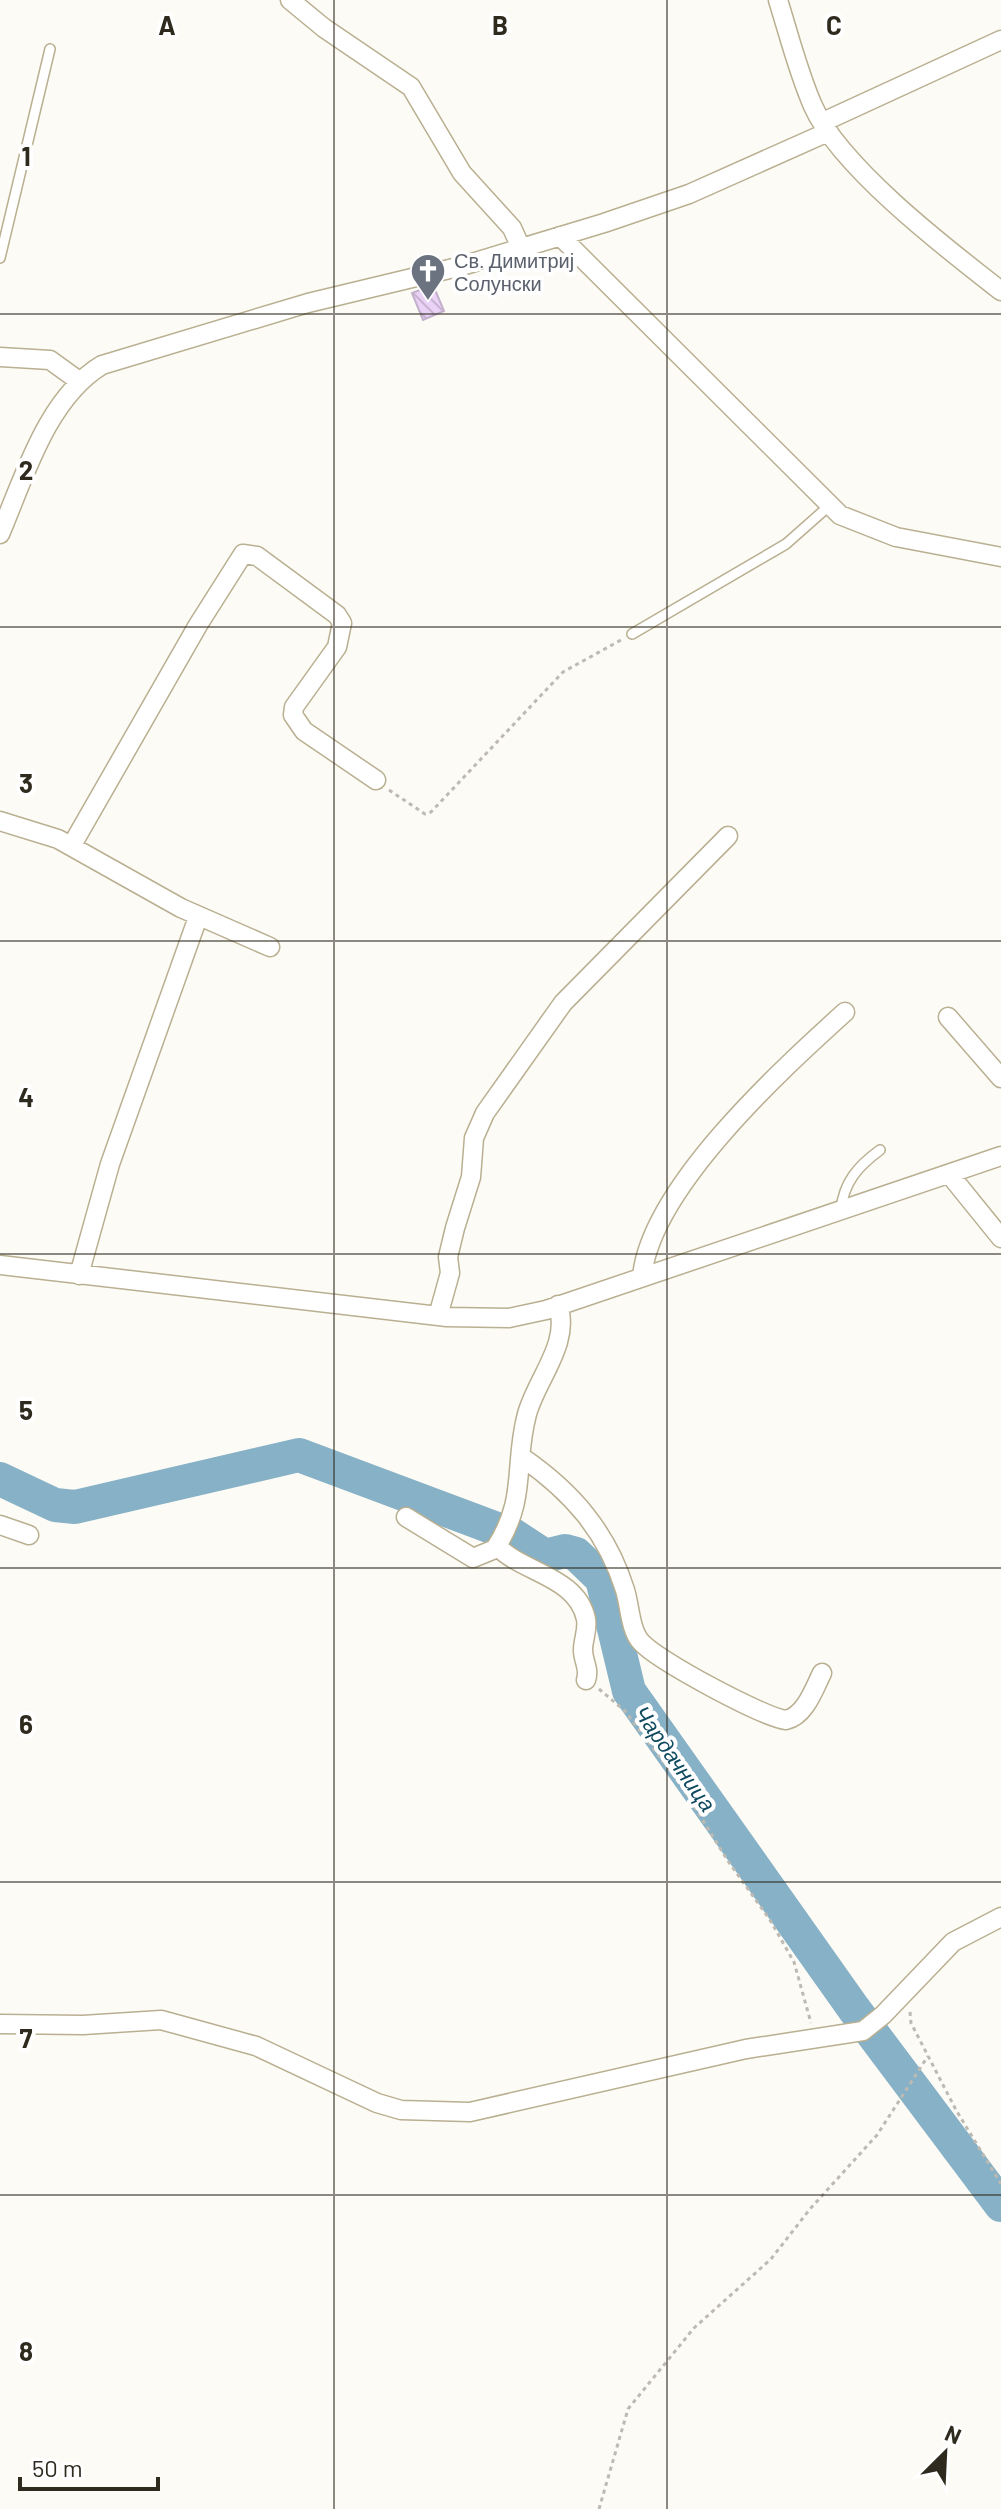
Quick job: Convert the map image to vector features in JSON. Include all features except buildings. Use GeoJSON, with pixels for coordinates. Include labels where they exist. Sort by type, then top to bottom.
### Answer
{"type":"FeatureCollection","features":[{"type":"Feature","properties":{"kind":"street"},"geometry":{"type":"LineString","coordinates":[[290,0],[324,28],[411,87],[462,173],[512,228],[521,248]]}},
{"type":"Feature","properties":{"kind":"street"},"geometry":{"type":"LineString","coordinates":[[778,0],[814,108],[826,127],[873,181],[952,253],[1001,291]]}},
{"type":"Feature","properties":{"kind":"street"},"geometry":{"type":"LineString","coordinates":[[0,534],[55,415],[79,381],[102,365],[308,303],[521,248],[689,194],[1001,40]]}},
{"type":"Feature","properties":{"kind":"street"},"geometry":{"type":"LineString","coordinates":[[560,236],[829,506],[854,522],[896,537],[1001,557]]}},
{"type":"Feature","properties":{"kind":"street"},"geometry":{"type":"LineString","coordinates":[[0,357],[50,360],[79,381]]}},
{"type":"Feature","properties":{"kind":"street"},"geometry":{"type":"LineString","coordinates":[[72,845],[206,612],[243,554],[257,556],[337,615],[342,623],[337,647],[294,707],[293,715],[304,731],[376,780]]}},
{"type":"Feature","properties":{"kind":"street"},"geometry":{"type":"LineString","coordinates":[[0,821],[72,845],[198,917],[270,947]]}},
{"type":"Feature","properties":{"kind":"street"},"geometry":{"type":"LineString","coordinates":[[438,1316],[450,1273],[448,1257],[471,1177],[474,1138],[485,1113],[563,1003],[728,836]]}},
{"type":"Feature","properties":{"kind":"street"},"geometry":{"type":"LineString","coordinates":[[79,1275],[110,1164],[198,917]]}},
{"type":"Feature","properties":{"kind":"street"},"geometry":{"type":"LineString","coordinates":[[642,1277],[648,1244],[656,1226],[697,1166],[774,1080],[845,1012]]}},
{"type":"Feature","properties":{"kind":"street"},"geometry":{"type":"LineString","coordinates":[[948,1017],[1001,1078]]}},
{"type":"Feature","properties":{"kind":"street"},"geometry":{"type":"LineString","coordinates":[[0,1265],[438,1316],[509,1318],[558,1305],[1001,1156]]}},
{"type":"Feature","properties":{"kind":"street"},"geometry":{"type":"LineString","coordinates":[[950,1175],[1001,1238]]}},
{"type":"Feature","properties":{"kind":"street"},"geometry":{"type":"LineString","coordinates":[[406,1517],[473,1558],[489,1554],[502,1537],[516,1510],[528,1412],[563,1329],[558,1305]]}},
{"type":"Feature","properties":{"kind":"street"},"geometry":{"type":"LineString","coordinates":[[523,1458],[558,1483],[602,1533],[620,1575],[636,1633],[655,1653],[681,1671],[780,1720],[793,1719],[822,1673]]}},
{"type":"Feature","properties":{"kind":"street"},"geometry":{"type":"LineString","coordinates":[[0,1525],[29,1535]]}},
{"type":"Feature","properties":{"kind":"street"},"geometry":{"type":"LineString","coordinates":[[502,1537],[516,1563],[547,1575],[582,1608],[587,1632],[583,1651],[589,1669],[586,1680]]}},
{"type":"Feature","properties":{"kind":"street"},"geometry":{"type":"LineString","coordinates":[[0,2024],[83,2025],[161,2020],[256,2046],[377,2103],[427,2112],[470,2112],[815,2036],[868,2028],[953,1942],[1001,1917]]}},
{"type":"Feature","properties":{"kind":"lane"},"geometry":{"type":"LineString","coordinates":[[0,258],[50,49]]}},
{"type":"Feature","properties":{"kind":"lane"},"geometry":{"type":"LineString","coordinates":[[632,634],[786,544],[829,506]]}},
{"type":"Feature","properties":{"kind":"lane"},"geometry":{"type":"LineString","coordinates":[[841,1209],[843,1195],[853,1174],[880,1150]]}},
{"type":"Feature","properties":{"kind":"path"},"geometry":{"type":"LineString","coordinates":[[376,780],[416,809],[425,814],[431,812],[563,672],[632,634]]}},
{"type":"Feature","properties":{"kind":"path"},"geometry":{"type":"LineString","coordinates":[[586,1680],[625,1711],[683,1788],[728,1861],[770,1920],[794,1962],[815,2036]]}},
{"type":"Feature","properties":{"kind":"path"},"geometry":{"type":"LineString","coordinates":[[909,1989],[911,2023],[1001,2184]]}},
{"type":"Feature","properties":{"kind":"path"},"geometry":{"type":"LineString","coordinates":[[599,2509],[628,2409],[694,2328],[771,2259],[810,2209],[877,2135],[928,2056]]}},
{"type":"Feature","properties":{"kind":"waterway","name":"Чардачница"},"geometry":{"type":"LineString","coordinates":[[0,1479],[55,1505],[75,1507],[299,1455],[513,1535],[545,1556],[565,1551],[576,1554],[602,1579],[629,1691],[854,2009],[1001,2205]]}},
{"type":"Feature","properties":{"kind":"place","name":"Св. Димитриј Солунски"},"geometry":{"type":"Point","coordinates":[428,302]}}]}
